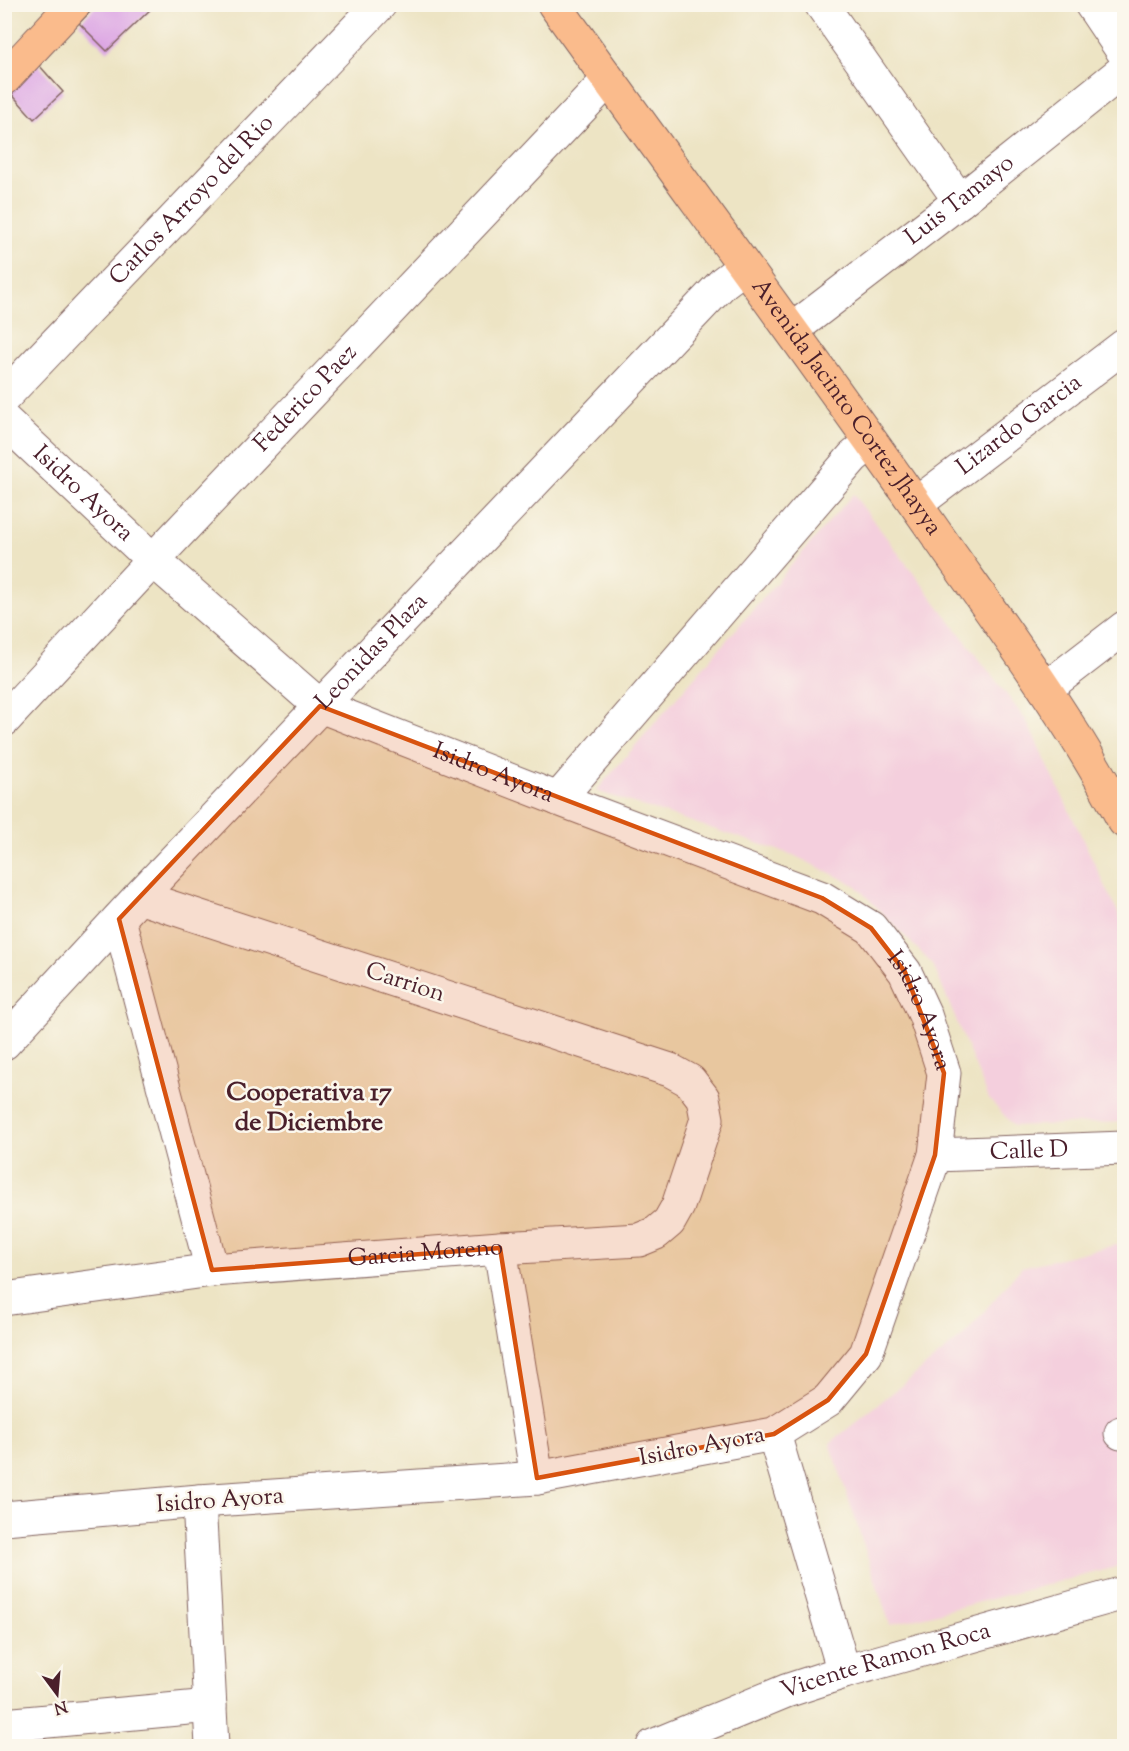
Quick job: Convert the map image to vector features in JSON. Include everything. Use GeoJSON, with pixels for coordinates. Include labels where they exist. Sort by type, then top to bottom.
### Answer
{"type":"FeatureCollection","features":[{"type":"Feature","properties":{"kind":"main road"},"geometry":{"type":"LineString","coordinates":[[4,79],[74,4]]}},
{"type":"Feature","properties":{"kind":"main road","name":"Avenida Jacinto Cortez Jhayya"},"geometry":{"type":"LineString","coordinates":[[554,4],[916,504],[1045,689],[1103,780],[1125,821]]}},
{"type":"Feature","properties":{"kind":"street","name":"Carlos Arroyo del Rio"},"geometry":{"type":"LineString","coordinates":[[4,397],[380,4]]}},
{"type":"Feature","properties":{"kind":"street"},"geometry":{"type":"LineString","coordinates":[[821,4],[960,201]]}},
{"type":"Feature","properties":{"kind":"street"},"geometry":{"type":"LineString","coordinates":[[1091,4],[1125,54]]}},
{"type":"Feature","properties":{"kind":"street","name":"Luis Tamayo"},"geometry":{"type":"LineString","coordinates":[[792,330],[1125,70]]}},
{"type":"Feature","properties":{"kind":"street","name":"Federico Paez"},"geometry":{"type":"LineString","coordinates":[[4,720],[608,80]]}},
{"type":"Feature","properties":{"kind":"street","name":"Leonidas Plaza"},"geometry":{"type":"LineString","coordinates":[[4,1043],[320,706],[724,282],[744,267]]}},
{"type":"Feature","properties":{"kind":"street","name":"Lizardo Garcia"},"geometry":{"type":"LineString","coordinates":[[916,504],[1125,346]]}},
{"type":"Feature","properties":{"kind":"street","name":"Isidro Ayora"},"geometry":{"type":"LineString","coordinates":[[4,420],[153,560],[320,706],[558,799],[822,898],[871,928],[905,972],[925,1015],[944,1073],[935,1155],[866,1354],[828,1400],[774,1434],[537,1478],[4,1518]]}},
{"type":"Feature","properties":{"kind":"street"},"geometry":{"type":"LineString","coordinates":[[558,799],[853,457],[871,442]]}},
{"type":"Feature","properties":{"kind":"street"},"geometry":{"type":"LineString","coordinates":[[1045,689],[1125,628]]}},
{"type":"Feature","properties":{"kind":"street"},"geometry":{"type":"LineString","coordinates":[[129,908],[212,1270]]}},
{"type":"Feature","properties":{"kind":"street","name":"Carrion"},"geometry":{"type":"LineString","coordinates":[[129,908],[670,1070]]}},
{"type":"Feature","properties":{"kind":"street","name":"Garcia Moreno"},"geometry":{"type":"LineString","coordinates":[[4,1299],[212,1270],[639,1240],[656,1233],[669,1222],[678,1206],[707,1119],[703,1098],[690,1081],[670,1070]]}},
{"type":"Feature","properties":{"kind":"street","name":"Calle D"},"geometry":{"type":"LineString","coordinates":[[935,1155],[1125,1148]]}},
{"type":"Feature","properties":{"kind":"street"},"geometry":{"type":"LineString","coordinates":[[500,1248],[537,1478]]}},
{"type":"Feature","properties":{"kind":"street"},"geometry":{"type":"LineString","coordinates":[[774,1434],[844,1672]]}},
{"type":"Feature","properties":{"kind":"street"},"geometry":{"type":"LineString","coordinates":[[199,1502],[212,1746]]}},
{"type":"Feature","properties":{"kind":"street","name":"Vicente Ramon Roca"},"geometry":{"type":"LineString","coordinates":[[653,1746],[786,1690],[1125,1593]]}},
{"type":"Feature","properties":{"kind":"street"},"geometry":{"type":"LineString","coordinates":[[4,1725],[210,1706]]}},
{"type":"Feature","properties":{"kind":"highlighted area"},"geometry":{"type":"Polygon","coordinates":[[[320,706],[822,898],[871,928],[905,972],[944,1073],[935,1155],[866,1354],[828,1400],[774,1434],[537,1478],[500,1248],[212,1270],[119,919],[320,706]]]}},
{"type":"Feature","properties":{"kind":"shaded area"},"geometry":{"type":"Polygon","coordinates":[[[853,494],[1026,720],[1124,925],[1124,1122],[1014,1126],[989,1099],[933,965],[855,885],[793,855],[596,791],[853,494]]]}},
{"type":"Feature","properties":{"kind":"shaded area"},"geometry":{"type":"Polygon","coordinates":[[[1124,1243],[1124,1565],[890,1625],[830,1443],[963,1336],[1022,1267],[1124,1243]]]}},
{"type":"Feature","properties":{"kind":"building"},"geometry":{"type":"Polygon","coordinates":[[[98,4],[150,4],[153,7],[107,51],[79,23],[98,4]]]}},
{"type":"Feature","properties":{"kind":"building"},"geometry":{"type":"Polygon","coordinates":[[[38,64],[63,92],[34,119],[8,90],[38,64]]]}},
{"type":"Feature","properties":{"kind":"district","name":"Cooperativa 17 de Diciembre"},"geometry":{"type":"Point","coordinates":[309,1108]}}]}
